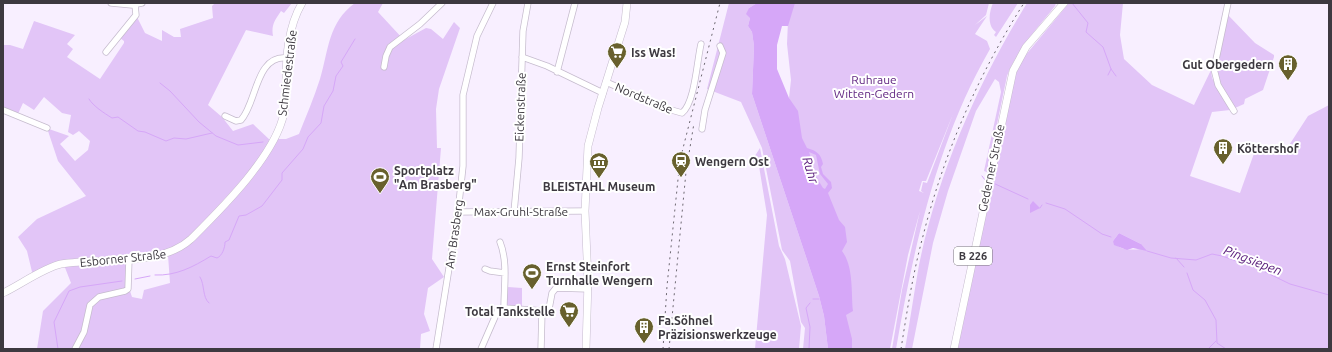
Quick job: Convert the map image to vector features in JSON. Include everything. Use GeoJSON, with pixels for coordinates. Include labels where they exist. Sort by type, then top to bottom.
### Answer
{"type":"FeatureCollection","features":[{"type":"Feature","properties":{"kind":"main road","name":"Schmiedestraße"},"geometry":{"type":"LineString","coordinates":[[272,142],[284,113],[286,58],[294,22],[302,3]]}},
{"type":"Feature","properties":{"kind":"main road"},"geometry":{"type":"LineString","coordinates":[[586,349],[588,290],[585,211],[588,146],[625,22],[627,3]]}},
{"type":"Feature","properties":{"kind":"main road","name":"Gederner Straße"},"geometry":{"type":"LineString","coordinates":[[954,349],[1013,70],[1026,47],[1064,3]]}},
{"type":"Feature","properties":{"kind":"main road","name":"Esborner Straße"},"geometry":{"type":"LineString","coordinates":[[3,293],[59,265],[163,255],[176,250],[186,243],[253,171],[272,142]]}},
{"type":"Feature","properties":{"kind":"street"},"geometry":{"type":"LineString","coordinates":[[106,52],[136,15],[139,4],[111,3]]}},
{"type":"Feature","properties":{"kind":"street"},"geometry":{"type":"LineString","coordinates":[[384,67],[386,56],[390,47],[420,24],[442,3]]}},
{"type":"Feature","properties":{"kind":"street","name":"Am Brasberg"},"geometry":{"type":"LineString","coordinates":[[436,349],[458,212],[463,166],[462,112],[464,90],[477,36],[493,3]]}},
{"type":"Feature","properties":{"kind":"street","name":"Eickenstraße"},"geometry":{"type":"LineString","coordinates":[[514,212],[519,158],[523,30],[528,3]]}},
{"type":"Feature","properties":{"kind":"street"},"geometry":{"type":"LineString","coordinates":[[557,72],[575,3]]}},
{"type":"Feature","properties":{"kind":"street"},"geometry":{"type":"LineString","coordinates":[[1228,3],[1214,69],[1218,85],[1234,111]]}},
{"type":"Feature","properties":{"kind":"street","name":"Nordstraße"},"geometry":{"type":"LineString","coordinates":[[606,82],[668,109],[682,113],[687,106],[695,81],[701,44]]}},
{"type":"Feature","properties":{"kind":"street"},"geometry":{"type":"LineString","coordinates":[[702,129],[705,110],[723,53],[720,46]]}},
{"type":"Feature","properties":{"kind":"street"},"geometry":{"type":"LineString","coordinates":[[522,57],[603,93]]}},
{"type":"Feature","properties":{"kind":"street"},"geometry":{"type":"LineString","coordinates":[[226,116],[236,121],[241,120],[265,67],[275,60],[286,58]]}},
{"type":"Feature","properties":{"kind":"street"},"geometry":{"type":"LineString","coordinates":[[3,110],[47,128]]}},
{"type":"Feature","properties":{"kind":"street","name":"Max-Gruhl-Straße"},"geometry":{"type":"LineString","coordinates":[[458,212],[585,211]]}},
{"type":"Feature","properties":{"kind":"street"},"geometry":{"type":"LineString","coordinates":[[500,242],[503,251],[505,273],[504,308]]}},
{"type":"Feature","properties":{"kind":"street"},"geometry":{"type":"LineString","coordinates":[[75,349],[84,332],[90,305],[94,300],[99,296],[125,291],[128,288],[129,259]]}},
{"type":"Feature","properties":{"kind":"street"},"geometry":{"type":"LineString","coordinates":[[485,269],[505,273]]}},
{"type":"Feature","properties":{"kind":"street"},"geometry":{"type":"LineString","coordinates":[[481,349],[498,310],[504,308],[542,311],[549,309],[552,293],[556,288],[588,290]]}},
{"type":"Feature","properties":{"kind":"street"},"geometry":{"type":"LineString","coordinates":[[540,349],[542,311]]}},
{"type":"Feature","properties":{"kind":"green space"},"geometry":{"type":"Polygon","coordinates":[[[215,3],[292,3],[284,13],[281,11],[275,20],[273,26],[273,36],[246,30],[208,105],[222,117],[233,131],[253,124],[271,141],[261,159],[186,241],[157,255],[63,262],[33,276],[27,251],[18,237],[37,219],[86,196],[58,161],[48,131],[49,129],[69,136],[60,144],[75,161],[88,150],[90,141],[79,131],[73,135],[68,132],[71,115],[62,113],[44,97],[34,110],[23,103],[17,116],[3,108],[3,45],[10,45],[23,49],[34,21],[75,35],[67,44],[73,49],[67,57],[100,79],[124,43],[124,41],[120,38],[137,17],[145,33],[162,41],[162,30],[174,37],[181,37],[180,29],[213,18],[212,6],[215,3]]]}},
{"type":"Feature","properties":{"kind":"green space"},"geometry":{"type":"Polygon","coordinates":[[[355,3],[383,3],[378,12],[404,40],[426,28],[431,29],[443,39],[454,22],[460,28],[439,89],[436,109],[437,148],[441,148],[432,259],[444,277],[428,288],[424,314],[430,331],[421,334],[420,349],[37,349],[43,311],[71,283],[64,265],[128,260],[128,280],[124,290],[130,291],[132,297],[142,299],[144,290],[170,283],[168,255],[199,233],[276,139],[286,139],[299,134],[318,86],[334,28],[339,19],[355,3]]]}},
{"type":"Feature","properties":{"kind":"green space"},"geometry":{"type":"Polygon","coordinates":[[[729,3],[757,3],[749,8],[750,18],[748,26],[752,32],[754,46],[752,94],[819,296],[824,316],[828,349],[803,349],[805,328],[801,322],[790,261],[782,250],[762,148],[741,102],[707,89],[729,3]]]}},
{"type":"Feature","properties":{"kind":"green space","name":"Ruhraue Witten-Gedern"},"geometry":{"type":"Polygon","coordinates":[[[793,3],[989,3],[986,15],[975,25],[987,16],[975,34],[987,41],[990,49],[971,84],[955,120],[930,195],[911,272],[896,349],[892,349],[902,290],[920,211],[908,255],[890,349],[847,349],[802,147],[789,98],[791,80],[787,44],[788,21],[793,3]],[[953,114],[926,181],[922,181],[919,191],[924,193],[921,191],[923,182],[927,183],[953,114]]]}},
{"type":"Feature","properties":{"kind":"green space"},"geometry":{"type":"Polygon","coordinates":[[[993,3],[1018,3],[996,37],[994,35],[996,32],[990,23],[993,3]]]}},
{"type":"Feature","properties":{"kind":"green space"},"geometry":{"type":"Polygon","coordinates":[[[1027,3],[1056,3],[1022,48],[1011,66],[1007,76],[987,172],[984,171],[1001,92],[999,82],[995,79],[976,111],[948,191],[933,243],[912,349],[905,349],[919,265],[937,196],[962,129],[976,97],[1009,33],[1027,3]]]}},
{"type":"Feature","properties":{"kind":"green space"},"geometry":{"type":"Polygon","coordinates":[[[1069,3],[1123,3],[1120,35],[1124,59],[1152,85],[1194,105],[1211,70],[1212,78],[1230,110],[1212,112],[1190,176],[1240,193],[1257,145],[1284,153],[1308,116],[1329,105],[1329,349],[957,349],[1015,74],[1024,57],[1069,3]],[[1119,233],[1113,241],[1119,247],[1129,250],[1141,249],[1141,244],[1119,233]]]}},
{"type":"Feature","properties":{"kind":"green space"},"geometry":{"type":"Polygon","coordinates":[[[1228,15],[1255,43],[1274,55],[1263,90],[1245,99],[1244,104],[1235,108],[1220,83],[1217,68],[1228,15]]]}},
{"type":"Feature","properties":{"kind":"green space"},"geometry":{"type":"Polygon","coordinates":[[[760,148],[779,246],[785,259],[801,326],[799,349],[755,349],[767,215],[759,166],[751,162],[760,148]]]}},
{"type":"Feature","properties":{"kind":"green space"},"geometry":{"type":"Polygon","coordinates":[[[507,287],[522,288],[522,308],[507,307],[507,287]]]}},
{"type":"Feature","properties":{"kind":"water","name":"Ruhr"},"geometry":{"type":"Polygon","coordinates":[[[757,3],[795,3],[788,26],[782,26],[777,45],[777,69],[789,98],[798,111],[802,138],[807,148],[820,155],[823,164],[821,167],[823,174],[831,182],[832,188],[828,193],[839,220],[845,227],[847,242],[842,251],[846,257],[851,280],[853,311],[846,315],[852,339],[852,349],[828,349],[824,316],[819,296],[752,94],[754,46],[752,32],[748,26],[750,18],[746,14],[749,8],[757,3]],[[809,152],[818,180],[825,189],[828,184],[820,174],[816,155],[809,152]]]}},
{"type":"Feature","properties":{"kind":"water"},"geometry":{"type":"Polygon","coordinates":[[[1033,201],[1040,208],[1030,213],[1030,205],[1033,201]]]}},
{"type":"Feature","properties":{"kind":"water"},"geometry":{"type":"Polygon","coordinates":[[[1119,233],[1141,244],[1147,251],[1133,248],[1127,250],[1114,245],[1113,241],[1119,233]]]}},
{"type":"Feature","properties":{"kind":"waterway"},"geometry":{"type":"LineString","coordinates":[[1072,3],[1088,23],[1086,32],[1103,47],[1111,69],[1116,76]]}},
{"type":"Feature","properties":{"kind":"waterway"},"geometry":{"type":"LineString","coordinates":[[155,275],[177,272],[198,264],[211,256],[217,258],[222,254],[225,242],[229,240],[239,216],[246,215],[262,206],[282,180],[282,173],[303,149],[308,137],[321,123],[324,106],[333,91],[336,76],[343,66],[341,62],[355,39]]}},
{"type":"Feature","properties":{"kind":"waterway"},"geometry":{"type":"LineString","coordinates":[[1108,75],[1111,69]]}},
{"type":"Feature","properties":{"kind":"waterway"},"geometry":{"type":"LineString","coordinates":[[160,83],[170,91],[199,122],[216,136],[238,145],[263,142]]}},
{"type":"Feature","properties":{"kind":"waterway"},"geometry":{"type":"LineString","coordinates":[[89,99],[102,112],[112,118],[118,117],[138,131],[145,132],[166,141],[174,138],[186,139],[212,133]]}},
{"type":"Feature","properties":{"kind":"waterway"},"geometry":{"type":"LineString","coordinates":[[982,176],[985,180]]}},
{"type":"Feature","properties":{"kind":"waterway"},"geometry":{"type":"LineString","coordinates":[[993,183],[1028,199]]}},
{"type":"Feature","properties":{"kind":"waterway"},"geometry":{"type":"LineString","coordinates":[[1046,203],[1065,209],[1102,234],[1111,237]]}},
{"type":"Feature","properties":{"kind":"waterway","name":"Pingsiepen"},"geometry":{"type":"LineString","coordinates":[[1147,251],[1171,258],[1196,260],[1212,254],[1222,256],[1257,268],[1290,284],[1329,295]]}},
{"type":"Feature","properties":{"kind":"waterway","name":"Pingsiepen"},"geometry":{"type":"LineString","coordinates":[[1176,258],[1184,267]]}},
{"type":"Feature","properties":{"kind":"waterway"},"geometry":{"type":"LineString","coordinates":[[1187,273],[1193,290],[1205,300],[1216,320],[1217,343],[1226,349]]}},
{"type":"Feature","properties":{"kind":"waterway"},"geometry":{"type":"LineString","coordinates":[[135,279],[150,276]]}},
{"type":"Feature","properties":{"kind":"waterway"},"geometry":{"type":"LineString","coordinates":[[200,277],[203,284],[205,298],[209,303]]}},
{"type":"Feature","properties":{"kind":"waterway"},"geometry":{"type":"LineString","coordinates":[[58,349],[54,322],[69,291],[80,287],[122,281]]}},
{"type":"Feature","properties":{"kind":"waterway"},"geometry":{"type":"LineString","coordinates":[[813,299],[819,299]]}},
{"type":"Feature","properties":{"kind":"waterway"},"geometry":{"type":"LineString","coordinates":[[809,349],[810,327],[806,308],[810,303]]}},
{"type":"Feature","properties":{"kind":"waterway"},"geometry":{"type":"LineString","coordinates":[[1208,349],[1216,341]]}},
{"type":"Feature","properties":{"kind":"railway"},"geometry":{"type":"LineString","coordinates":[[663,349],[667,286],[680,160],[720,3]]}},
{"type":"Feature","properties":{"kind":"railway"},"geometry":{"type":"LineString","coordinates":[[901,349],[916,264],[931,205],[941,175],[977,86],[1007,30],[1024,3]]}},
{"type":"Feature","properties":{"kind":"railway"},"geometry":{"type":"LineString","coordinates":[[669,349],[686,172],[694,123]]}},
{"type":"Feature","properties":{"kind":"place","name":"Iss Was!"},"geometry":{"type":"Point","coordinates":[617,69]}},
{"type":"Feature","properties":{"kind":"place","name":"Gut Obergedern"},"geometry":{"type":"Point","coordinates":[1288,81]}},
{"type":"Feature","properties":{"kind":"place","name":"Köttershof"},"geometry":{"type":"Point","coordinates":[1223,165]}},
{"type":"Feature","properties":{"kind":"place","name":"Wengern Ost"},"geometry":{"type":"Point","coordinates":[681,178]}},
{"type":"Feature","properties":{"kind":"place","name":"BLEISTAHL Museum"},"geometry":{"type":"Point","coordinates":[599,179]}},
{"type":"Feature","properties":{"kind":"place","name":"Sportplatz \"Am Brasberg\""},"geometry":{"type":"Point","coordinates":[380,194]}},
{"type":"Feature","properties":{"kind":"place","name":"Ernst Steinfort Turnhalle Wengern"},"geometry":{"type":"Point","coordinates":[532,290]}},
{"type":"Feature","properties":{"kind":"place","name":"Total Tankstelle"},"geometry":{"type":"Point","coordinates":[569,328]}},
{"type":"Feature","properties":{"kind":"place","name":"Fa.Söhnel Präzisionswerkzeuge"},"geometry":{"type":"Point","coordinates":[644,344]}}]}
